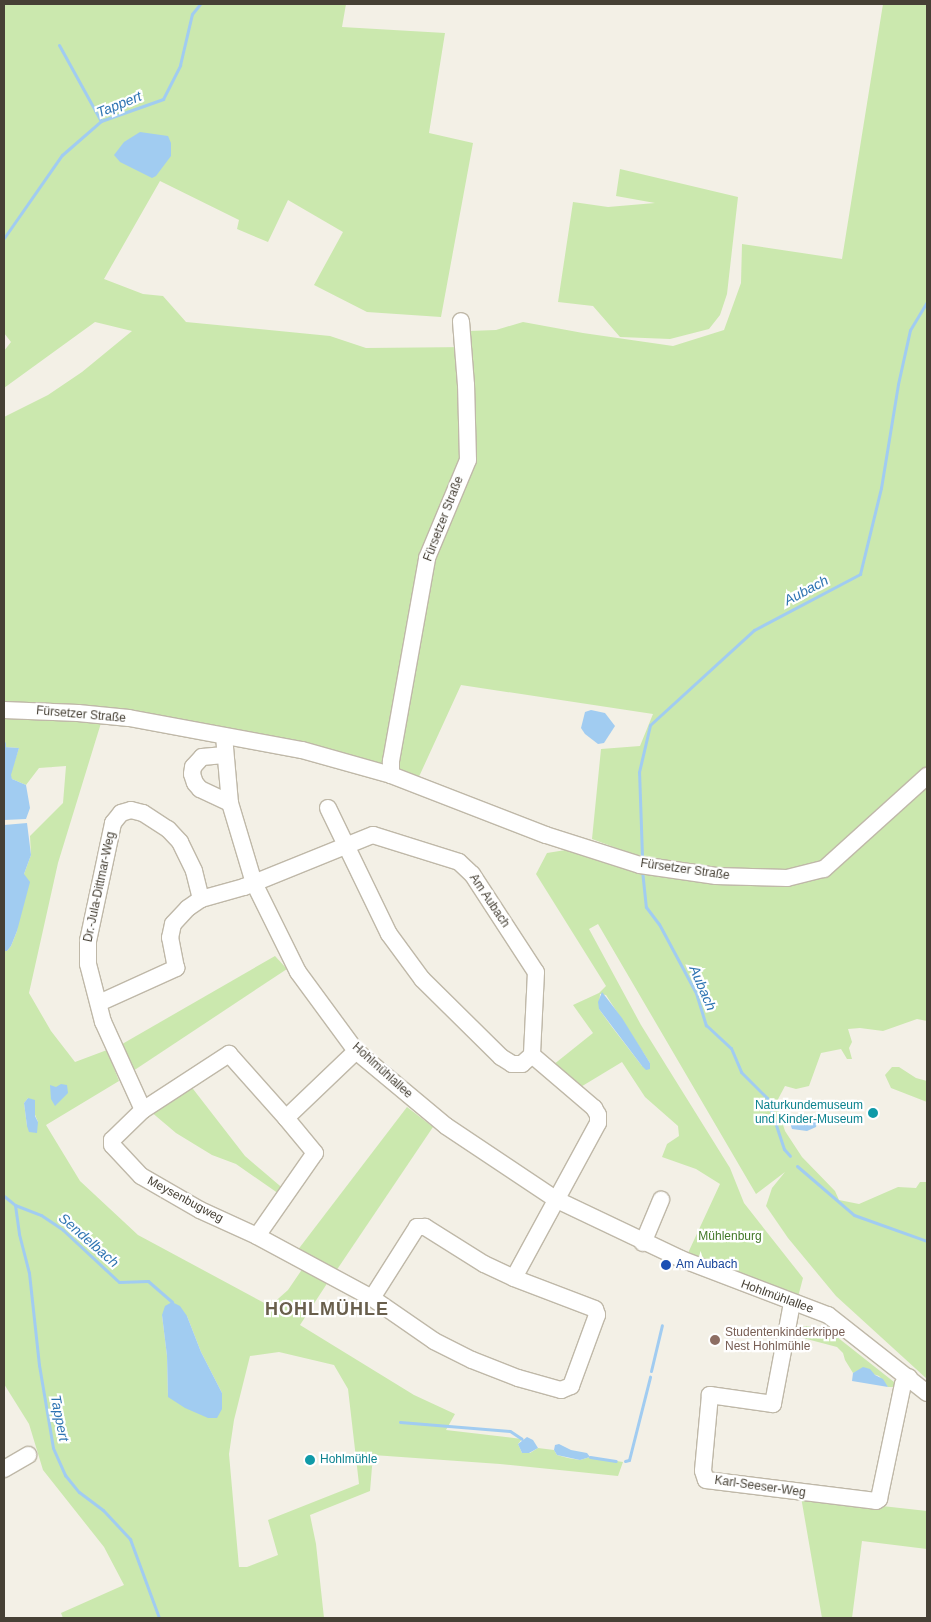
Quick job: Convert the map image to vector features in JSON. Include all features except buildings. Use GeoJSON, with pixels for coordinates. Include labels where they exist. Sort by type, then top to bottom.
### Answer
{"type":"FeatureCollection","features":[{"type":"Feature","properties":{"kind":"street","name":"Fürsetzer Straße"},"geometry":{"type":"LineString","coordinates":[[390,776],[391,761],[427,558],[468,460],[466,386],[461,322]]}},
{"type":"Feature","properties":{"kind":"street","name":"Fürsetzer Straße"},"geometry":{"type":"LineString","coordinates":[[4,710],[78,713],[128,718],[302,750],[390,776],[539,832],[640,865],[716,876],[786,878],[824,869],[927,776]]}},
{"type":"Feature","properties":{"kind":"street","name":"Hohlmühlallee"},"geometry":{"type":"LineString","coordinates":[[224,736],[224,755],[230,803],[254,883],[298,972],[356,1051],[446,1126],[557,1200],[643,1243],[792,1303],[828,1315],[927,1393]]}},
{"type":"Feature","properties":{"kind":"street"},"geometry":{"type":"LineString","coordinates":[[224,755],[202,757],[193,767],[192,774],[200,789],[230,803]]}},
{"type":"Feature","properties":{"kind":"street"},"geometry":{"type":"LineString","coordinates":[[328,808],[389,934],[422,980],[501,1057],[512,1064],[522,1064],[532,1055],[594,1108],[598,1115],[598,1123],[514,1278],[484,1264],[425,1227],[417,1228],[372,1298]]}},
{"type":"Feature","properties":{"kind":"street","name":"Dr.-Jula-Dittmar-Weg"},"geometry":{"type":"LineString","coordinates":[[143,1110],[114,1050],[103,1022],[88,964],[88,941],[113,823],[121,813],[131,810],[143,813],[168,829],[180,842],[194,871],[201,899]]}},
{"type":"Feature","properties":{"kind":"street","name":"Am Aubach"},"geometry":{"type":"LineString","coordinates":[[254,883],[373,835],[385,837],[459,862],[472,874],[536,972],[532,1055]]}},
{"type":"Feature","properties":{"kind":"street"},"geometry":{"type":"LineString","coordinates":[[99,1003],[176,968],[170,938],[173,924],[188,908],[201,899],[254,883]]}},
{"type":"Feature","properties":{"kind":"street"},"geometry":{"type":"LineString","coordinates":[[286,1118],[356,1051]]}},
{"type":"Feature","properties":{"kind":"street","name":"Meysenbugweg"},"geometry":{"type":"LineString","coordinates":[[257,1236],[315,1153],[229,1054],[143,1110],[115,1135],[112,1145],[141,1176],[200,1210],[257,1236],[372,1298],[434,1341],[472,1360],[518,1378],[561,1390],[571,1386],[597,1315],[595,1309],[514,1278]]}},
{"type":"Feature","properties":{"kind":"street"},"geometry":{"type":"LineString","coordinates":[[643,1243],[661,1200]]}},
{"type":"Feature","properties":{"kind":"street","name":"Karl-Seeser-Weg"},"geometry":{"type":"LineString","coordinates":[[792,1303],[773,1404],[710,1395],[703,1471],[706,1480],[876,1501],[879,1499],[903,1384],[908,1377]]}},
{"type":"Feature","properties":{"kind":"street"},"geometry":{"type":"LineString","coordinates":[[4,1469],[28,1455]]}},
{"type":"Feature","properties":{"kind":"green space"},"geometry":{"type":"Polygon","coordinates":[[[4,4],[346,4],[342,27],[445,33],[429,133],[473,143],[441,317],[367,312],[314,285],[343,232],[288,200],[268,242],[237,229],[239,220],[160,181],[104,279],[143,294],[163,296],[186,322],[330,336],[366,348],[469,347],[469,331],[496,330],[523,322],[673,346],[724,330],[741,283],[742,244],[842,259],[883,4],[927,4],[927,772],[911,779],[823,865],[786,875],[716,870],[646,859],[592,839],[601,749],[640,746],[653,714],[461,685],[417,781],[311,748],[4,706],[4,417],[48,395],[82,372],[132,331],[95,322],[4,388],[4,351],[11,342],[4,333],[4,4]]]}},
{"type":"Feature","properties":{"kind":"green space"},"geometry":{"type":"Polygon","coordinates":[[[620,169],[738,197],[727,294],[720,315],[709,329],[670,339],[620,337],[593,306],[558,302],[573,202],[608,207],[655,203],[616,196],[620,169]]]}},
{"type":"Feature","properties":{"kind":"green space"},"geometry":{"type":"Polygon","coordinates":[[[54,718],[101,723],[58,863],[29,993],[51,1031],[75,1062],[107,1050],[119,1081],[46,1125],[80,1181],[138,1235],[270,1306],[288,1290],[303,1268],[328,1282],[300,1325],[414,1395],[455,1414],[446,1430],[522,1439],[518,1444],[522,1453],[530,1453],[538,1448],[554,1450],[557,1455],[580,1460],[590,1457],[623,1462],[618,1476],[500,1464],[373,1455],[370,1491],[310,1515],[316,1544],[324,1618],[63,1618],[61,1613],[124,1585],[104,1547],[43,1470],[29,1424],[4,1384],[4,951],[7,951],[11,946],[17,931],[24,874],[31,855],[30,836],[63,803],[66,766],[39,768],[26,785],[12,779],[10,775],[19,748],[4,747],[4,719],[54,718]],[[28,1098],[24,1103],[27,1126],[38,1122],[28,1098]],[[162,1315],[167,1356],[168,1397],[222,1393],[201,1352],[187,1316],[162,1315]],[[279,1352],[250,1356],[234,1420],[229,1454],[239,1567],[247,1567],[278,1555],[268,1520],[359,1484],[348,1389],[334,1365],[279,1352]]]}},
{"type":"Feature","properties":{"kind":"green space","name":"Mühlenburg"},"geometry":{"type":"Polygon","coordinates":[[[927,777],[927,1021],[917,1019],[883,1031],[860,1028],[848,1029],[852,1042],[849,1048],[852,1059],[847,1059],[841,1049],[821,1053],[809,1086],[796,1089],[785,1086],[776,1103],[785,1131],[802,1157],[835,1191],[839,1200],[859,1204],[898,1187],[916,1188],[920,1182],[927,1182],[927,1379],[836,1296],[788,1238],[766,1206],[772,1188],[785,1172],[756,1194],[598,924],[589,929],[641,1025],[730,1168],[744,1203],[803,1278],[798,1297],[688,1253],[720,1184],[696,1169],[662,1157],[667,1144],[679,1136],[678,1126],[645,1097],[622,1062],[579,1088],[553,1065],[593,1033],[573,1005],[599,993],[606,986],[536,874],[547,853],[572,849],[716,876],[824,869],[927,777]],[[600,994],[599,1009],[642,1066],[650,1063],[606,995],[600,994]]]}},
{"type":"Feature","properties":{"kind":"green space"},"geometry":{"type":"Polygon","coordinates":[[[275,956],[287,969],[130,1073],[117,1047],[275,956]]]}},
{"type":"Feature","properties":{"kind":"green space"},"geometry":{"type":"Polygon","coordinates":[[[892,1067],[899,1067],[916,1078],[927,1081],[927,1102],[891,1088],[885,1075],[892,1067]]]}},
{"type":"Feature","properties":{"kind":"green space"},"geometry":{"type":"Polygon","coordinates":[[[190,1085],[245,1156],[286,1191],[282,1196],[236,1164],[212,1155],[176,1133],[150,1111],[190,1085]]]}},
{"type":"Feature","properties":{"kind":"green space"},"geometry":{"type":"Polygon","coordinates":[[[407,1107],[433,1127],[334,1274],[297,1251],[407,1107]]]}},
{"type":"Feature","properties":{"kind":"green space"},"geometry":{"type":"Polygon","coordinates":[[[808,1326],[832,1333],[894,1382],[894,1387],[888,1387],[879,1376],[860,1370],[853,1373],[843,1353],[837,1347],[799,1337],[801,1327],[808,1326]]]}},
{"type":"Feature","properties":{"kind":"green space"},"geometry":{"type":"Polygon","coordinates":[[[801,1497],[927,1511],[927,1549],[862,1541],[852,1618],[822,1618],[801,1497]]]}},
{"type":"Feature","properties":{"kind":"water"},"geometry":{"type":"Polygon","coordinates":[[[140,132],[168,136],[171,143],[171,156],[156,176],[152,178],[120,162],[114,155],[124,142],[140,132]]]}},
{"type":"Feature","properties":{"kind":"water"},"geometry":{"type":"Polygon","coordinates":[[[591,710],[605,713],[615,726],[604,743],[598,744],[585,734],[581,728],[585,712],[591,710]]]}},
{"type":"Feature","properties":{"kind":"water"},"geometry":{"type":"Polygon","coordinates":[[[4,747],[19,748],[11,775],[12,779],[26,785],[30,808],[26,819],[4,820],[4,747]]]}},
{"type":"Feature","properties":{"kind":"water"},"geometry":{"type":"Polygon","coordinates":[[[27,823],[31,855],[24,874],[30,882],[17,931],[11,946],[7,951],[4,951],[4,825],[27,823]]]}},
{"type":"Feature","properties":{"kind":"water"},"geometry":{"type":"Polygon","coordinates":[[[602,992],[622,1018],[650,1063],[650,1069],[646,1070],[642,1066],[599,1009],[598,1002],[602,992]]]}},
{"type":"Feature","properties":{"kind":"water"},"geometry":{"type":"Polygon","coordinates":[[[61,1084],[67,1085],[68,1093],[55,1106],[51,1099],[50,1085],[56,1087],[61,1084]]]}},
{"type":"Feature","properties":{"kind":"water"},"geometry":{"type":"Polygon","coordinates":[[[28,1098],[35,1100],[35,1116],[38,1122],[37,1133],[29,1132],[27,1126],[24,1103],[28,1098]]]}},
{"type":"Feature","properties":{"kind":"water"},"geometry":{"type":"Polygon","coordinates":[[[798,1115],[813,1120],[817,1123],[816,1127],[807,1131],[792,1129],[789,1120],[792,1116],[798,1115]]]}},
{"type":"Feature","properties":{"kind":"water"},"geometry":{"type":"Polygon","coordinates":[[[172,1302],[180,1306],[187,1316],[201,1352],[222,1393],[222,1409],[217,1418],[208,1418],[185,1408],[168,1397],[167,1356],[162,1315],[165,1306],[172,1302]]]}},
{"type":"Feature","properties":{"kind":"water"},"geometry":{"type":"Polygon","coordinates":[[[863,1367],[870,1369],[875,1375],[883,1379],[888,1387],[852,1381],[853,1373],[863,1367]]]}},
{"type":"Feature","properties":{"kind":"water"},"geometry":{"type":"Polygon","coordinates":[[[527,1437],[533,1440],[538,1448],[529,1453],[522,1453],[518,1444],[527,1437]]]}},
{"type":"Feature","properties":{"kind":"water"},"geometry":{"type":"Polygon","coordinates":[[[559,1444],[571,1450],[587,1453],[590,1457],[580,1460],[557,1455],[554,1450],[555,1445],[559,1444]]]}},
{"type":"Feature","properties":{"kind":"waterway","name":"Tappert"},"geometry":{"type":"LineString","coordinates":[[4,238],[62,155],[101,121],[163,99],[180,65],[192,14],[200,4]]}},
{"type":"Feature","properties":{"kind":"waterway"},"geometry":{"type":"LineString","coordinates":[[59,45],[101,121]]}},
{"type":"Feature","properties":{"kind":"waterway","name":"Aubach"},"geometry":{"type":"LineString","coordinates":[[642,856],[639,772],[650,725],[754,630],[860,574],[881,488],[898,384],[910,330],[927,302]]}},
{"type":"Feature","properties":{"kind":"waterway","name":"Aubach"},"geometry":{"type":"LineString","coordinates":[[642,870],[646,907],[659,924],[696,993],[706,1025],[731,1048],[741,1072],[767,1098],[784,1149],[790,1156]]}},
{"type":"Feature","properties":{"kind":"waterway","name":"Aubach"},"geometry":{"type":"LineString","coordinates":[[797,1166],[854,1215],[927,1241]]}},
{"type":"Feature","properties":{"kind":"waterway","name":"Sendelbach"},"geometry":{"type":"LineString","coordinates":[[4,1196],[15,1205],[41,1215],[63,1230],[119,1282],[148,1281],[172,1302]]}},
{"type":"Feature","properties":{"kind":"waterway","name":"Tappert"},"geometry":{"type":"LineString","coordinates":[[15,1205],[19,1234],[29,1273],[39,1365],[53,1448],[65,1475],[79,1492],[103,1510],[130,1539],[159,1618]]}},
{"type":"Feature","properties":{"kind":"waterway"},"geometry":{"type":"LineString","coordinates":[[651,1371],[662,1325]]}},
{"type":"Feature","properties":{"kind":"waterway"},"geometry":{"type":"LineString","coordinates":[[625,1461],[629,1460],[650,1377]]}},
{"type":"Feature","properties":{"kind":"waterway"},"geometry":{"type":"LineString","coordinates":[[400,1422],[510,1431],[522,1439]]}},
{"type":"Feature","properties":{"kind":"waterway"},"geometry":{"type":"LineString","coordinates":[[590,1457],[616,1461]]}},
{"type":"Feature","properties":{"kind":"place","name":"Naturkundemuseum und Kinder-Museum"},"geometry":{"type":"Point","coordinates":[873,1113]}},
{"type":"Feature","properties":{"kind":"place","name":"Am Aubach"},"geometry":{"type":"Point","coordinates":[666,1265]}},
{"type":"Feature","properties":{"kind":"place","name":"Studentenkinderkrippe Nest Hohlmühle"},"geometry":{"type":"Point","coordinates":[715,1340]}},
{"type":"Feature","properties":{"kind":"place","name":"Hohlmühle"},"geometry":{"type":"Point","coordinates":[310,1460]}},
{"type":"Feature","properties":{"kind":"district","name":"HOHLMÜHLE"},"geometry":{"type":"Point","coordinates":[327,1309]}}]}
